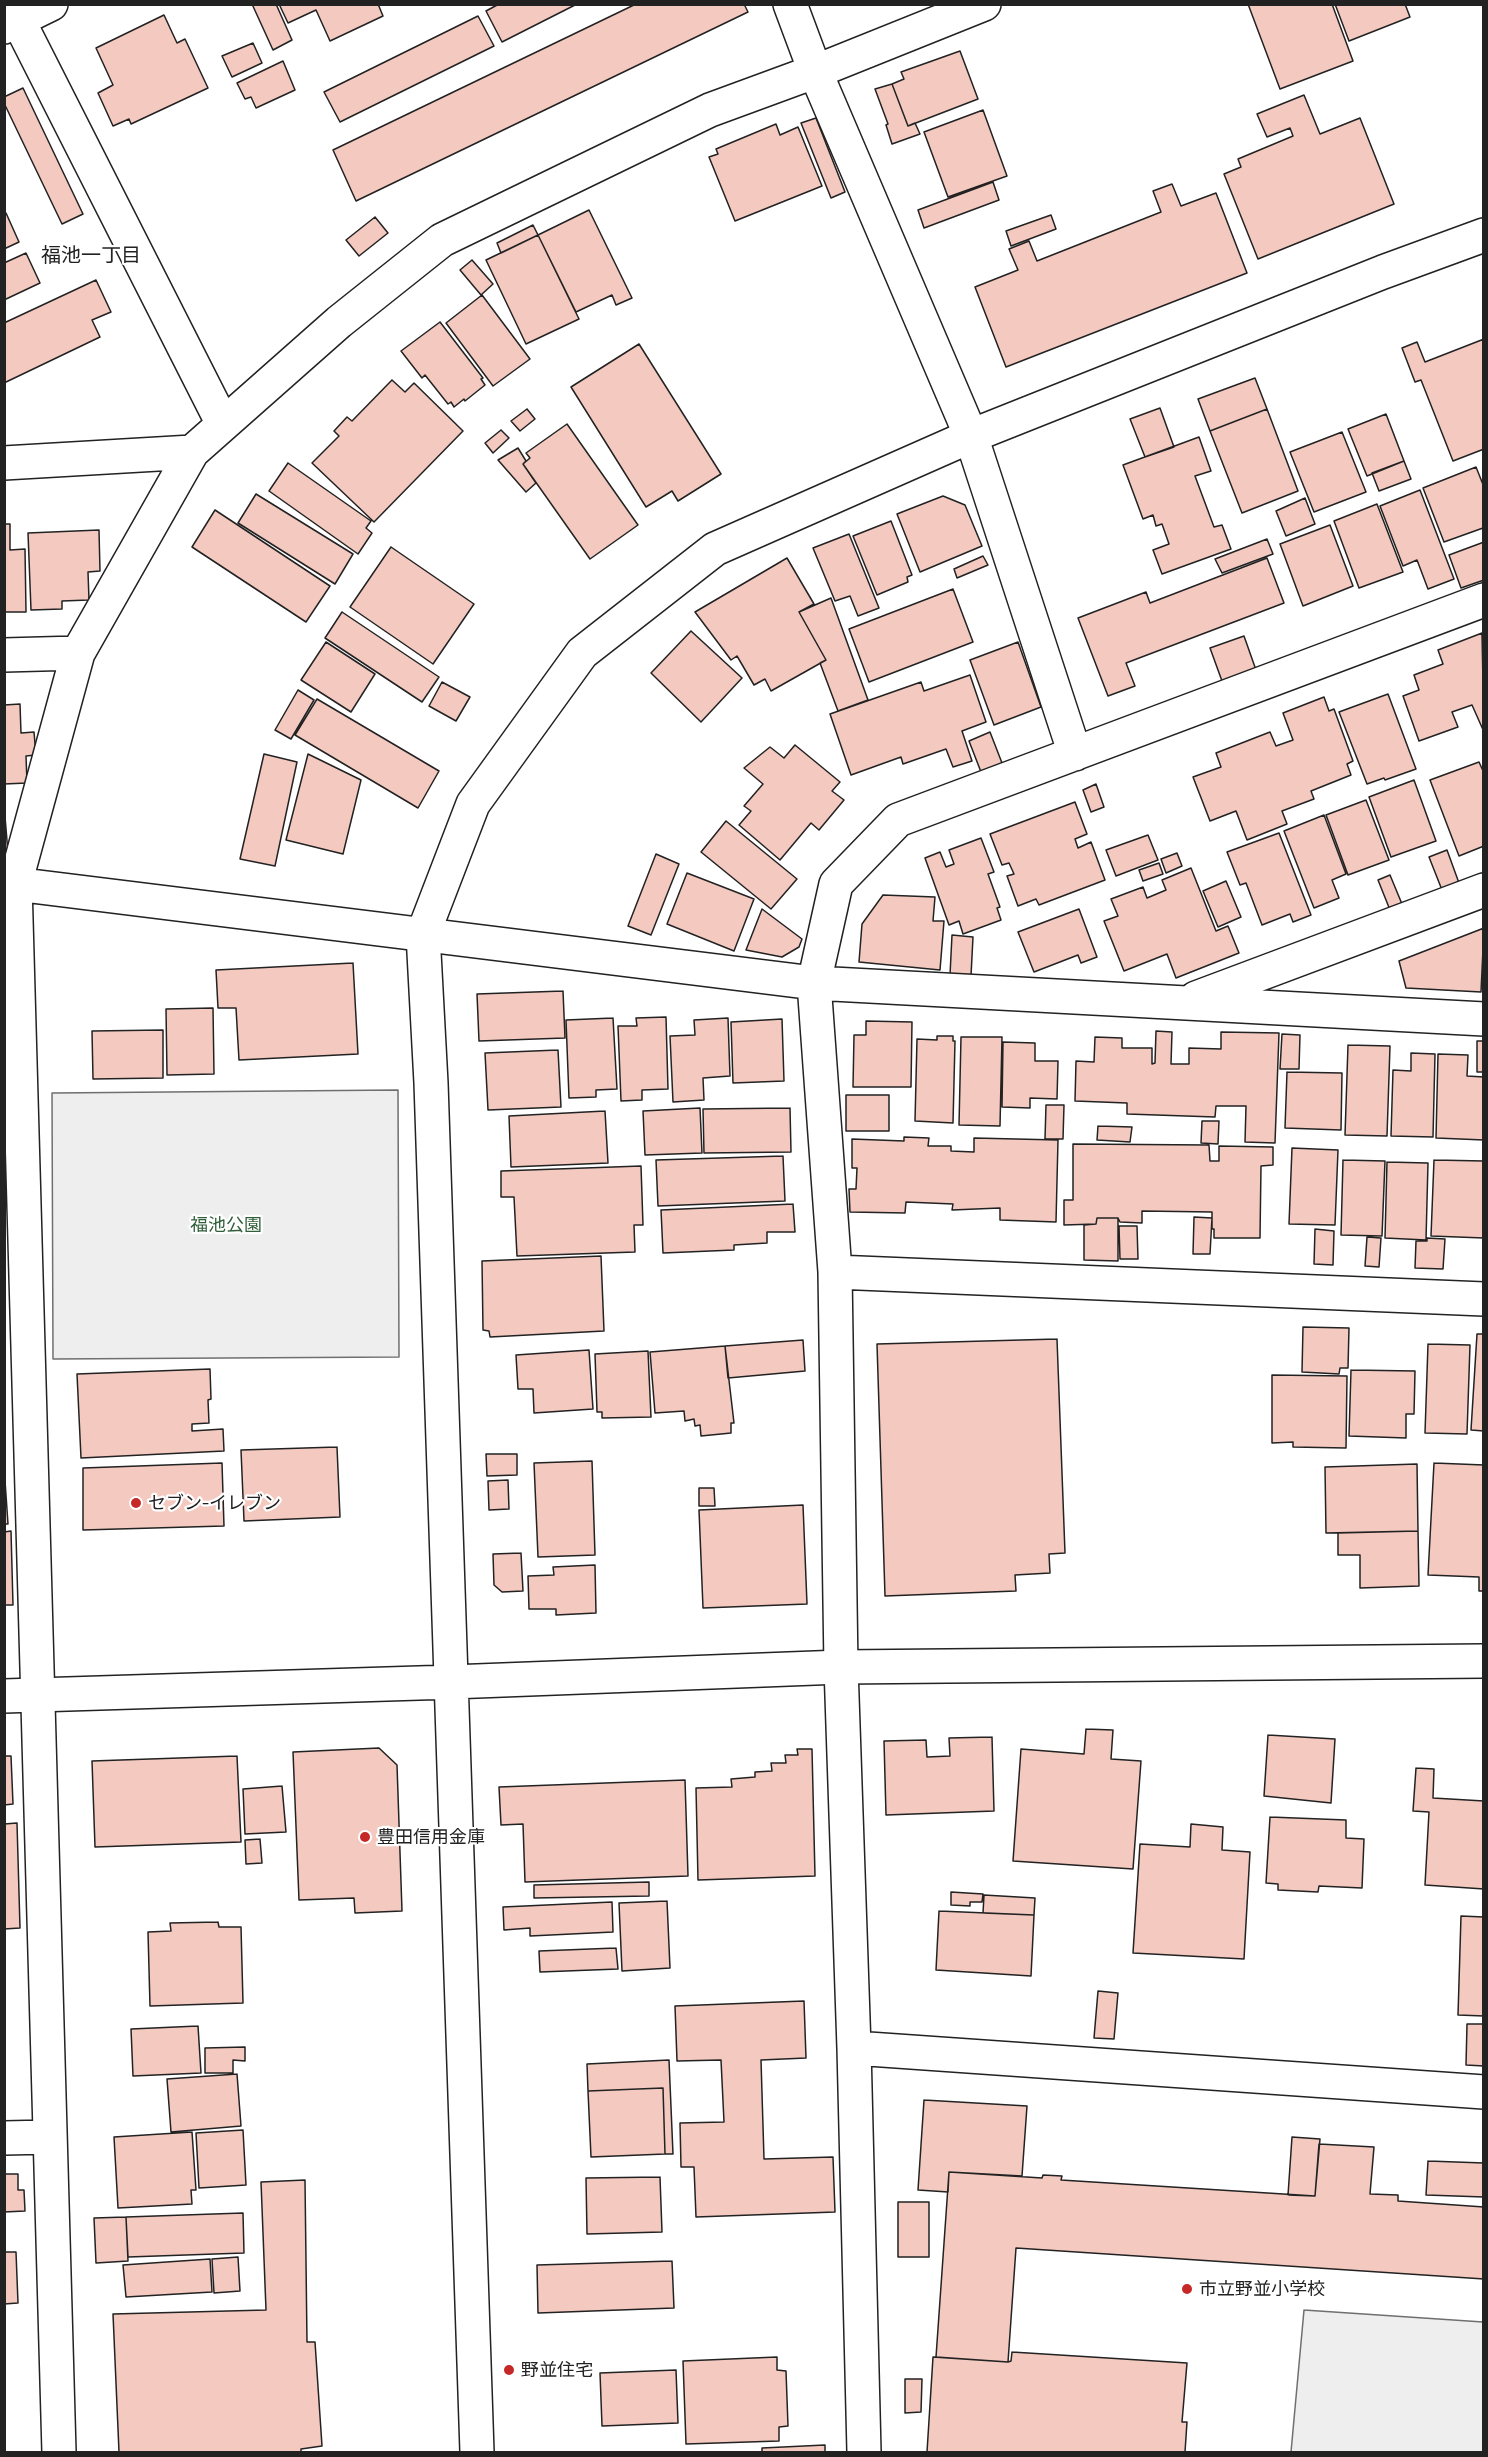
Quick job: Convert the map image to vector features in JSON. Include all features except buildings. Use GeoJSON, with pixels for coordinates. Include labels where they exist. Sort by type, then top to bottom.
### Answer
{"type":"FeatureCollection","features":[{"type":"Feature","properties":{"kind":"street"},"geometry":{"type":"LineString","coordinates":[[51,4],[11,18],[223,424]]}},
{"type":"Feature","properties":{"kind":"street"},"geometry":{"type":"LineString","coordinates":[[790,4],[816,71],[971,436],[1075,754]]}},
{"type":"Feature","properties":{"kind":"street"},"geometry":{"type":"LineString","coordinates":[[59,2452],[38,1695],[15,1244],[11,942],[15,884],[78,653],[192,452],[339,322],[442,240],[710,110],[816,71],[984,4]]}},
{"type":"Feature","properties":{"kind":"street"},"geometry":{"type":"LineString","coordinates":[[477,2452],[431,1083],[423,934],[473,804],[582,653],[715,549],[971,436],[1383,272],[1484,235]]}},
{"type":"Feature","properties":{"kind":"street"},"geometry":{"type":"LineString","coordinates":[[4,463],[192,452]]}},
{"type":"Feature","properties":{"kind":"street"},"geometry":{"type":"LineString","coordinates":[[864,2452],[854,2048],[841,1667],[835,1272],[814,983],[836,884],[898,820],[1484,600]]}},
{"type":"Feature","properties":{"kind":"street"},"geometry":{"type":"LineString","coordinates":[[4,655],[78,653]]}},
{"type":"Feature","properties":{"kind":"street"},"geometry":{"type":"LineString","coordinates":[[15,884],[814,983],[1484,1019]]}},
{"type":"Feature","properties":{"kind":"street"},"geometry":{"type":"LineString","coordinates":[[1184,1003],[1484,890]]}},
{"type":"Feature","properties":{"kind":"street"},"geometry":{"type":"LineString","coordinates":[[835,1272],[1484,1299]]}},
{"type":"Feature","properties":{"kind":"street"},"geometry":{"type":"LineString","coordinates":[[4,1696],[841,1667],[1484,1661]]}},
{"type":"Feature","properties":{"kind":"street"},"geometry":{"type":"LineString","coordinates":[[854,2048],[1484,2092]]}},
{"type":"Feature","properties":{"kind":"street"},"geometry":{"type":"LineString","coordinates":[[4,2138],[50,2137]]}},
{"type":"Feature","properties":{"kind":"green space","name":"福池公園"},"geometry":{"type":"Polygon","coordinates":[[[398,1090],[399,1357],[53,1359],[52,1093],[398,1090]]]}},
{"type":"Feature","properties":{"kind":"green space"},"geometry":{"type":"Polygon","coordinates":[[[1304,2310],[1483,2322],[1483,2452],[1291,2452],[1304,2310]]]}},
{"type":"Feature","properties":{"kind":"place","name":"セブン-イレブン"},"geometry":{"type":"Point","coordinates":[136,1503]}},
{"type":"Feature","properties":{"kind":"place","name":"豊田信用金庫"},"geometry":{"type":"Point","coordinates":[365,1837]}},
{"type":"Feature","properties":{"kind":"place","name":"市立野並小学校"},"geometry":{"type":"Point","coordinates":[1187,2289]}},
{"type":"Feature","properties":{"kind":"place","name":"野並住宅"},"geometry":{"type":"Point","coordinates":[509,2370]}},
{"type":"Feature","properties":{"kind":"district","name":"福池一丁目"},"geometry":{"type":"Point","coordinates":[91,255]}}]}
